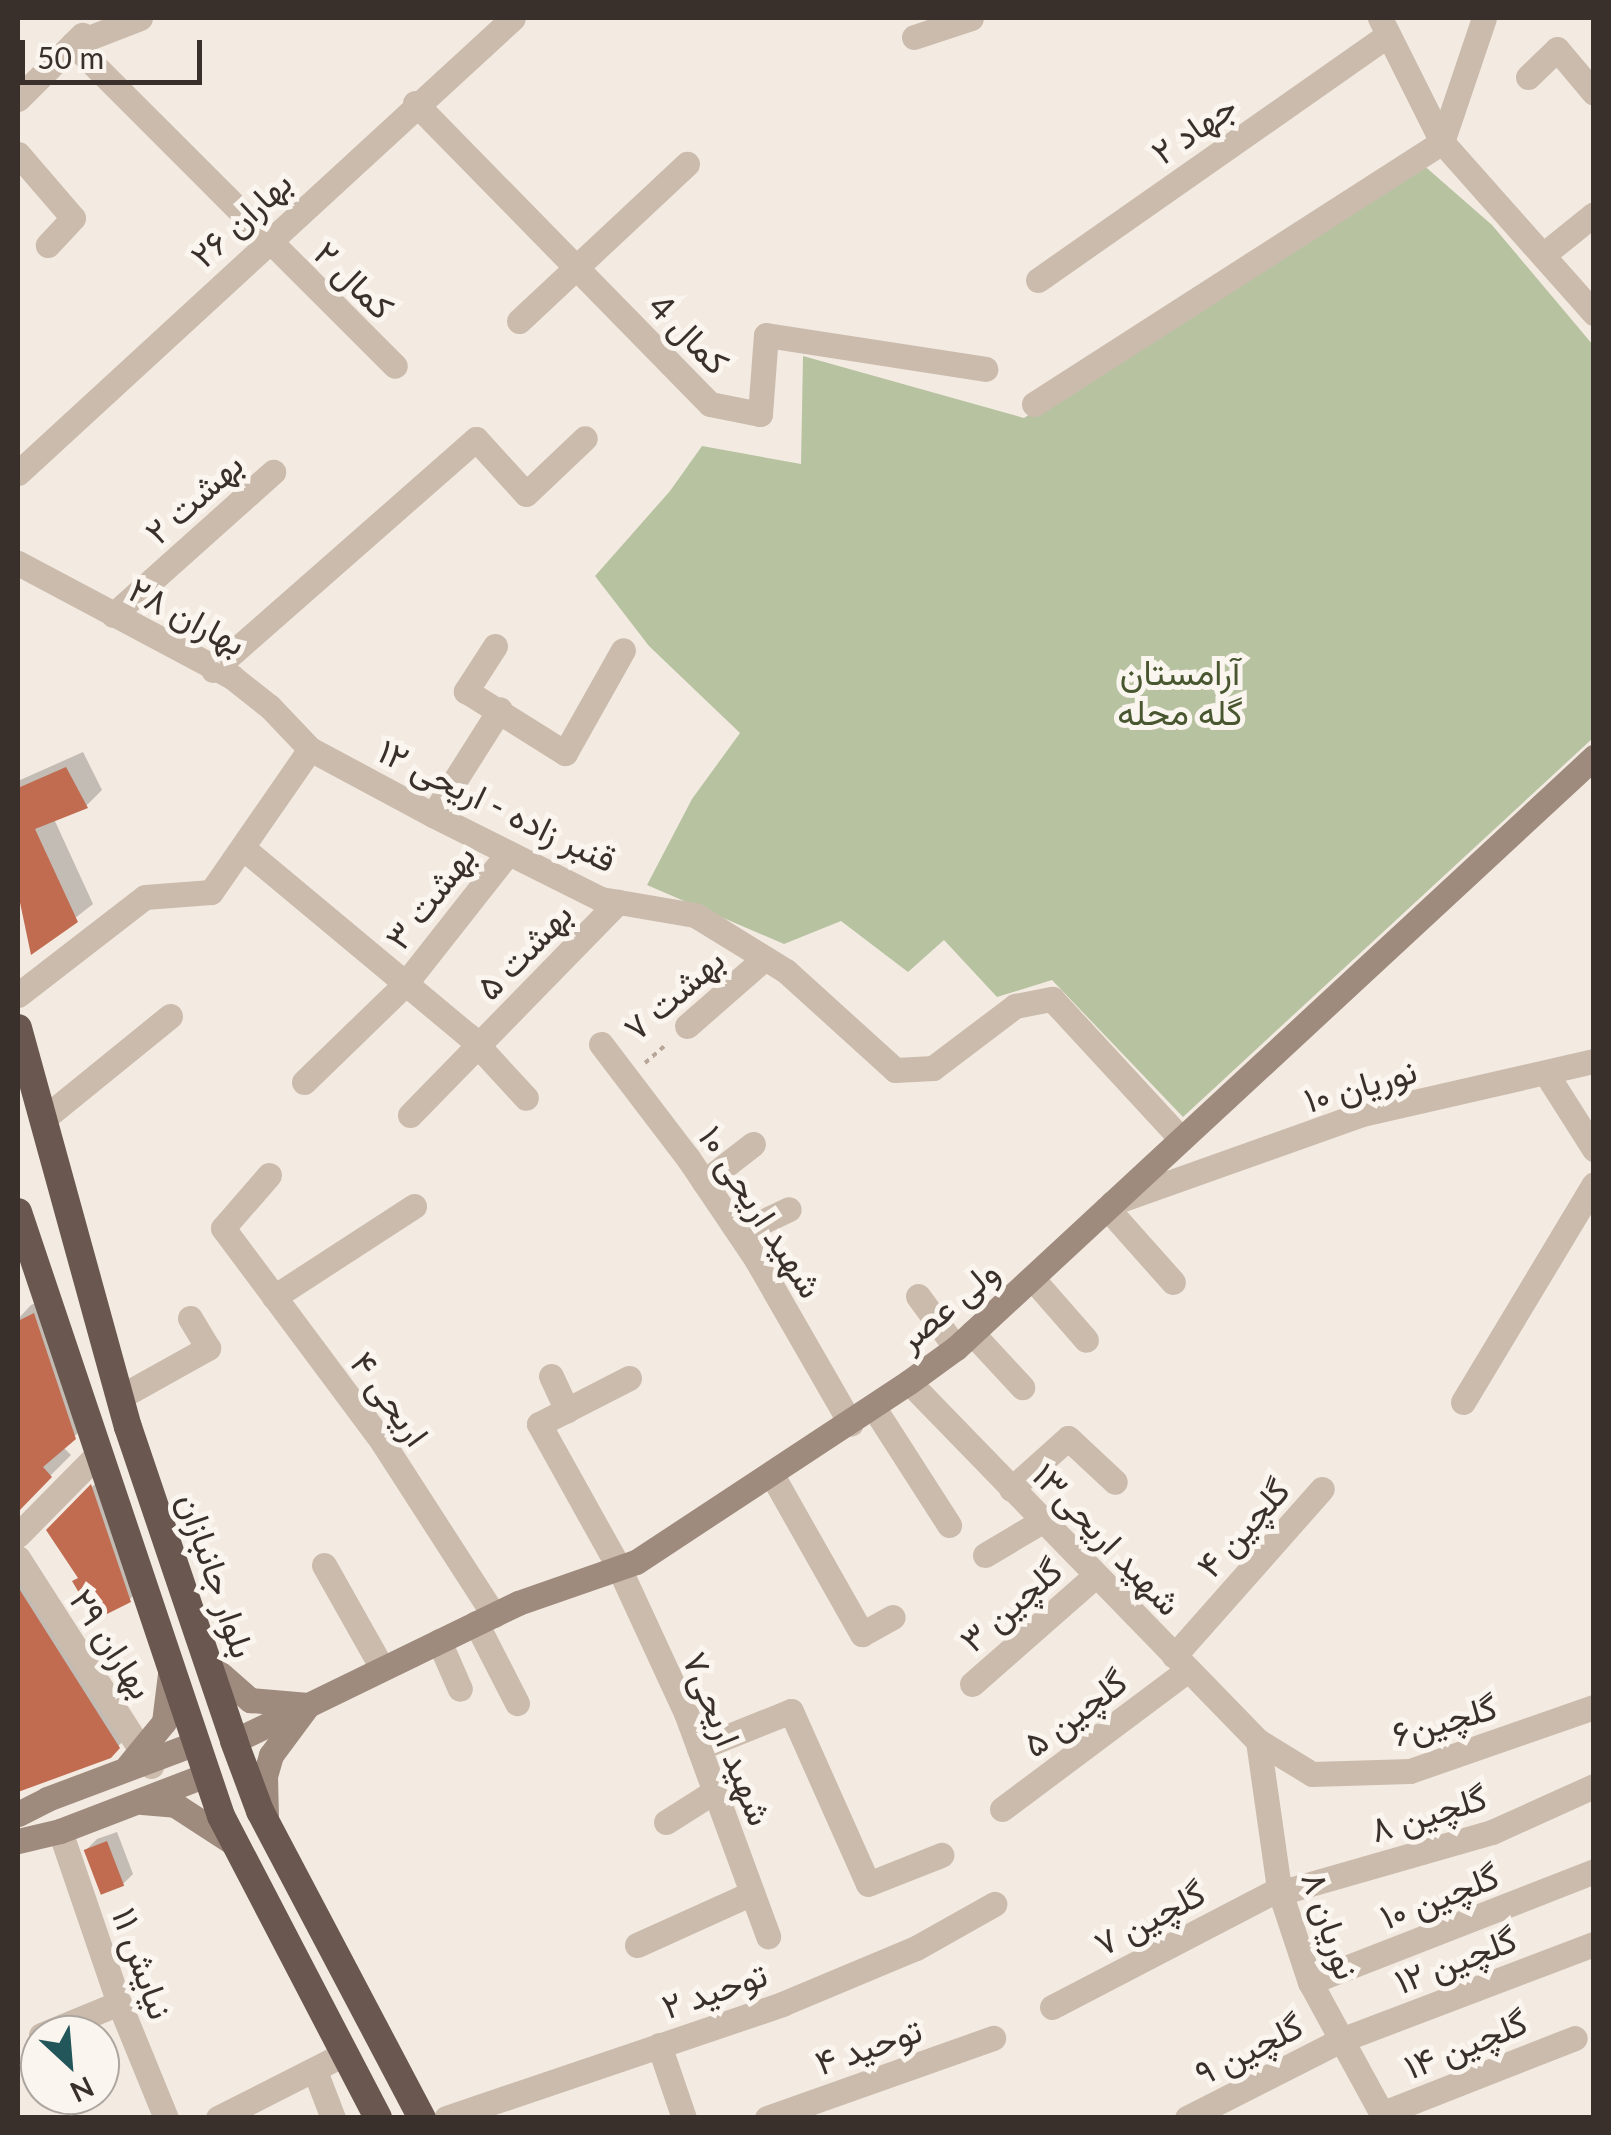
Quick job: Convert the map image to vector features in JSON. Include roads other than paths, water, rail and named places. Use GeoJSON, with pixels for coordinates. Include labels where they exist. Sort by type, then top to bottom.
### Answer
{"type":"FeatureCollection","features":[{"type":"Feature","properties":{"kind":"highway","name":"بلوار جانبازان"},"geometry":{"type":"LineString","coordinates":[[18,1028],[120,1397],[234,1741],[266,1823],[422,2118]]}},
{"type":"Feature","properties":{"kind":"highway"},"geometry":{"type":"LineString","coordinates":[[18,1212],[193,1744],[234,1844],[378,2118]]}},
{"type":"Feature","properties":{"kind":"main road","name":"ولی عصر"},"geometry":{"type":"LineString","coordinates":[[234,1741],[485,1620],[636,1562],[874,1408],[964,1341],[1594,757]]}},
{"type":"Feature","properties":{"kind":"main road"},"geometry":{"type":"LineString","coordinates":[[208,1662],[250,1700],[308,1704]]}},
{"type":"Feature","properties":{"kind":"main road"},"geometry":{"type":"LineString","coordinates":[[141,1762],[164,1722],[170,1674]]}},
{"type":"Feature","properties":{"kind":"main road"},"geometry":{"type":"LineString","coordinates":[[266,1823],[265,1776],[271,1755],[308,1704]]}},
{"type":"Feature","properties":{"kind":"main road"},"geometry":{"type":"LineString","coordinates":[[18,1814],[193,1744]]}},
{"type":"Feature","properties":{"kind":"main road"},"geometry":{"type":"LineString","coordinates":[[18,1841],[60,1831],[206,1775]]}},
{"type":"Feature","properties":{"kind":"main road"},"geometry":{"type":"LineString","coordinates":[[137,1801],[175,1805],[234,1844]]}},
{"type":"Feature","properties":{"kind":"street"},"geometry":{"type":"LineString","coordinates":[[18,99],[100,18]]}},
{"type":"Feature","properties":{"kind":"street"},"geometry":{"type":"LineString","coordinates":[[72,44],[140,18]]}},
{"type":"Feature","properties":{"kind":"street","name":"بهاران ۲۶"},"geometry":{"type":"LineString","coordinates":[[18,473],[415,103],[513,18]]}},
{"type":"Feature","properties":{"kind":"street"},"geometry":{"type":"LineString","coordinates":[[914,37],[971,18]]}},
{"type":"Feature","properties":{"kind":"street"},"geometry":{"type":"LineString","coordinates":[[1034,404],[1442,142],[1484,18]]}},
{"type":"Feature","properties":{"kind":"street"},"geometry":{"type":"LineString","coordinates":[[1384,26],[1442,142],[1594,312]]}},
{"type":"Feature","properties":{"kind":"street","name":"جهاد ۲"},"geometry":{"type":"LineString","coordinates":[[1038,280],[1384,26]]}},
{"type":"Feature","properties":{"kind":"street","name":"کمال ۲"},"geometry":{"type":"LineString","coordinates":[[72,44],[266,242],[395,366]]}},
{"type":"Feature","properties":{"kind":"street"},"geometry":{"type":"LineString","coordinates":[[1528,77],[1557,49],[1593,91]]}},
{"type":"Feature","properties":{"kind":"street","name":"کمال 4"},"geometry":{"type":"LineString","coordinates":[[415,103],[710,404],[760,414],[766,335],[985,369]]}},
{"type":"Feature","properties":{"kind":"street"},"geometry":{"type":"LineString","coordinates":[[18,154],[73,218],[48,245]]}},
{"type":"Feature","properties":{"kind":"street"},"geometry":{"type":"LineString","coordinates":[[519,321],[578,270],[687,164]]}},
{"type":"Feature","properties":{"kind":"street"},"geometry":{"type":"LineString","coordinates":[[1544,255],[1594,214]]}},
{"type":"Feature","properties":{"kind":"street"},"geometry":{"type":"LineString","coordinates":[[213,670],[476,439],[526,494],[584,438]]}},
{"type":"Feature","properties":{"kind":"street","name":"بهشت ۲"},"geometry":{"type":"LineString","coordinates":[[114,615],[274,472]]}},
{"type":"Feature","properties":{"kind":"street","name":"بهاران ۲۸"},"geometry":{"type":"LineString","coordinates":[[18,563],[232,677],[270,706],[310,749]]}},
{"type":"Feature","properties":{"kind":"street"},"geometry":{"type":"LineString","coordinates":[[495,646],[466,691],[565,753],[623,650]]}},
{"type":"Feature","properties":{"kind":"street"},"geometry":{"type":"LineString","coordinates":[[433,815],[500,709]]}},
{"type":"Feature","properties":{"kind":"street"},"geometry":{"type":"LineString","coordinates":[[18,994],[145,897],[211,892],[310,749]]}},
{"type":"Feature","properties":{"kind":"street","name":"قنبر زاده - اریحی ۱۲"},"geometry":{"type":"LineString","coordinates":[[310,749],[601,899],[694,915],[786,971],[895,1070],[933,1068],[1014,1006],[1052,999],[1182,1139]]}},
{"type":"Feature","properties":{"kind":"street"},"geometry":{"type":"LineString","coordinates":[[243,848],[479,1047],[526,1098]]}},
{"type":"Feature","properties":{"kind":"street","name":"بهشت ۳"},"geometry":{"type":"LineString","coordinates":[[304,1082],[406,984],[508,852]]}},
{"type":"Feature","properties":{"kind":"street","name":"بهشت ۵"},"geometry":{"type":"LineString","coordinates":[[410,1115],[618,902]]}},
{"type":"Feature","properties":{"kind":"street","name":"بهشت ۷"},"geometry":{"type":"LineString","coordinates":[[688,1026],[765,958]]}},
{"type":"Feature","properties":{"kind":"street"},"geometry":{"type":"LineString","coordinates":[[42,1120],[170,1016]]}},
{"type":"Feature","properties":{"kind":"street","name":"شهید اریحی ۱۰"},"geometry":{"type":"LineString","coordinates":[[602,1044],[739,1233],[851,1424]]}},
{"type":"Feature","properties":{"kind":"street","name":"نوریان ۱۰"},"geometry":{"type":"LineString","coordinates":[[1109,1206],[1362,1114],[1594,1061]]}},
{"type":"Feature","properties":{"kind":"street"},"geometry":{"type":"LineString","coordinates":[[1547,1074],[1594,1149]]}},
{"type":"Feature","properties":{"kind":"street"},"geometry":{"type":"LineString","coordinates":[[704,1182],[753,1144]]}},
{"type":"Feature","properties":{"kind":"street","name":"اریحی ۴"},"geometry":{"type":"LineString","coordinates":[[269,1175],[222,1228],[383,1444],[485,1620],[517,1703]]}},
{"type":"Feature","properties":{"kind":"street"},"geometry":{"type":"LineString","coordinates":[[1463,1402],[1594,1184]]}},
{"type":"Feature","properties":{"kind":"street"},"geometry":{"type":"LineString","coordinates":[[274,1297],[414,1206]]}},
{"type":"Feature","properties":{"kind":"street"},"geometry":{"type":"LineString","coordinates":[[1109,1206],[1173,1282]]}},
{"type":"Feature","properties":{"kind":"street"},"geometry":{"type":"LineString","coordinates":[[739,1233],[789,1209]]}},
{"type":"Feature","properties":{"kind":"street"},"geometry":{"type":"LineString","coordinates":[[1032,1278],[1086,1340]]}},
{"type":"Feature","properties":{"kind":"street"},"geometry":{"type":"LineString","coordinates":[[918,1296],[964,1341],[1022,1387]]}},
{"type":"Feature","properties":{"kind":"street"},"geometry":{"type":"LineString","coordinates":[[120,1397],[208,1348],[190,1318]]}},
{"type":"Feature","properties":{"kind":"street"},"geometry":{"type":"LineString","coordinates":[[550,1376],[567,1410],[629,1378]]}},
{"type":"Feature","properties":{"kind":"street","name":"شهید اریحی۱۳"},"geometry":{"type":"LineString","coordinates":[[909,1382],[1258,1741]]}},
{"type":"Feature","properties":{"kind":"street"},"geometry":{"type":"LineString","coordinates":[[874,1408],[949,1525]]}},
{"type":"Feature","properties":{"kind":"street","name":"شهید اریحی۷"},"geometry":{"type":"LineString","coordinates":[[567,1410],[539,1424],[619,1568],[699,1748],[768,1936]]}},
{"type":"Feature","properties":{"kind":"street"},"geometry":{"type":"LineString","coordinates":[[1012,1488],[1068,1438],[1114,1482]]}},
{"type":"Feature","properties":{"kind":"street"},"geometry":{"type":"LineString","coordinates":[[18,1535],[97,1455]]}},
{"type":"Feature","properties":{"kind":"street"},"geometry":{"type":"LineString","coordinates":[[772,1475],[862,1634],[893,1617]]}},
{"type":"Feature","properties":{"kind":"street","name":"گلچین ۴"},"geometry":{"type":"LineString","coordinates":[[1181,1663],[1322,1489]]}},
{"type":"Feature","properties":{"kind":"street"},"geometry":{"type":"LineString","coordinates":[[985,1554],[1042,1521]]}},
{"type":"Feature","properties":{"kind":"street","name":"بهاران ۲۹"},"geometry":{"type":"LineString","coordinates":[[18,1558],[141,1762]]}},
{"type":"Feature","properties":{"kind":"street"},"geometry":{"type":"LineString","coordinates":[[324,1566],[382,1668]]}},
{"type":"Feature","properties":{"kind":"street","name":"گلچین ۳"},"geometry":{"type":"LineString","coordinates":[[972,1684],[1095,1576]]}},
{"type":"Feature","properties":{"kind":"street"},"geometry":{"type":"LineString","coordinates":[[438,1641],[460,1689]]}},
{"type":"Feature","properties":{"kind":"street","name":"گلچین ۵"},"geometry":{"type":"LineString","coordinates":[[1002,1809],[1181,1663]]}},
{"type":"Feature","properties":{"kind":"street","name":"گلچین۶"},"geometry":{"type":"LineString","coordinates":[[1258,1741],[1312,1774],[1410,1771],[1594,1708]]}},
{"type":"Feature","properties":{"kind":"street"},"geometry":{"type":"LineString","coordinates":[[699,1748],[791,1711],[868,1884],[941,1855]]}},
{"type":"Feature","properties":{"kind":"street","name":"نوریان ۸"},"geometry":{"type":"LineString","coordinates":[[1258,1741],[1278,1888],[1310,1982],[1383,2116]]}},
{"type":"Feature","properties":{"kind":"street","name":"گلچین ۸"},"geometry":{"type":"LineString","coordinates":[[1278,1888],[1293,1889],[1492,1832],[1594,1786]]}},
{"type":"Feature","properties":{"kind":"street"},"geometry":{"type":"LineString","coordinates":[[666,1822],[714,1790]]}},
{"type":"Feature","properties":{"kind":"street","name":"نیایش ۱۱"},"geometry":{"type":"LineString","coordinates":[[60,1831],[119,2003],[166,2118]]}},
{"type":"Feature","properties":{"kind":"street","name":"گلچین ۱۰"},"geometry":{"type":"LineString","coordinates":[[1310,1982],[1594,1871]]}},
{"type":"Feature","properties":{"kind":"street","name":"گلچین ۷"},"geometry":{"type":"LineString","coordinates":[[1052,2007],[1278,1888]]}},
{"type":"Feature","properties":{"kind":"street"},"geometry":{"type":"LineString","coordinates":[[636,1945],[752,1894]]}},
{"type":"Feature","properties":{"kind":"street","name":"توحید ۲"},"geometry":{"type":"LineString","coordinates":[[446,2118],[782,2004],[916,1948],[994,1904]]}},
{"type":"Feature","properties":{"kind":"street","name":"گلچین ۱۲"},"geometry":{"type":"LineString","coordinates":[[1341,2040],[1594,1944]]}},
{"type":"Feature","properties":{"kind":"street"},"geometry":{"type":"LineString","coordinates":[[89,2015],[119,2003]]}},
{"type":"Feature","properties":{"kind":"street","name":"توحید ۴"},"geometry":{"type":"LineString","coordinates":[[767,2118],[993,2038]]}},
{"type":"Feature","properties":{"kind":"street","name":"گلچین ۱۴"},"geometry":{"type":"LineString","coordinates":[[1383,2116],[1575,2038]]}},
{"type":"Feature","properties":{"kind":"street","name":"گلچین ۹"},"geometry":{"type":"LineString","coordinates":[[1187,2118],[1341,2040]]}},
{"type":"Feature","properties":{"kind":"street"},"geometry":{"type":"LineString","coordinates":[[659,2045],[684,2118]]}},
{"type":"Feature","properties":{"kind":"street"},"geometry":{"type":"LineString","coordinates":[[218,2118],[316,2072],[344,2054]]}},
{"type":"Feature","properties":{"kind":"street"},"geometry":{"type":"LineString","coordinates":[[316,2072],[334,2118]]}},
{"type":"Feature","properties":{"kind":"park label","name":"آرامستان گله محله"},"geometry":{"type":"Point","coordinates":[1180,691]}}]}
